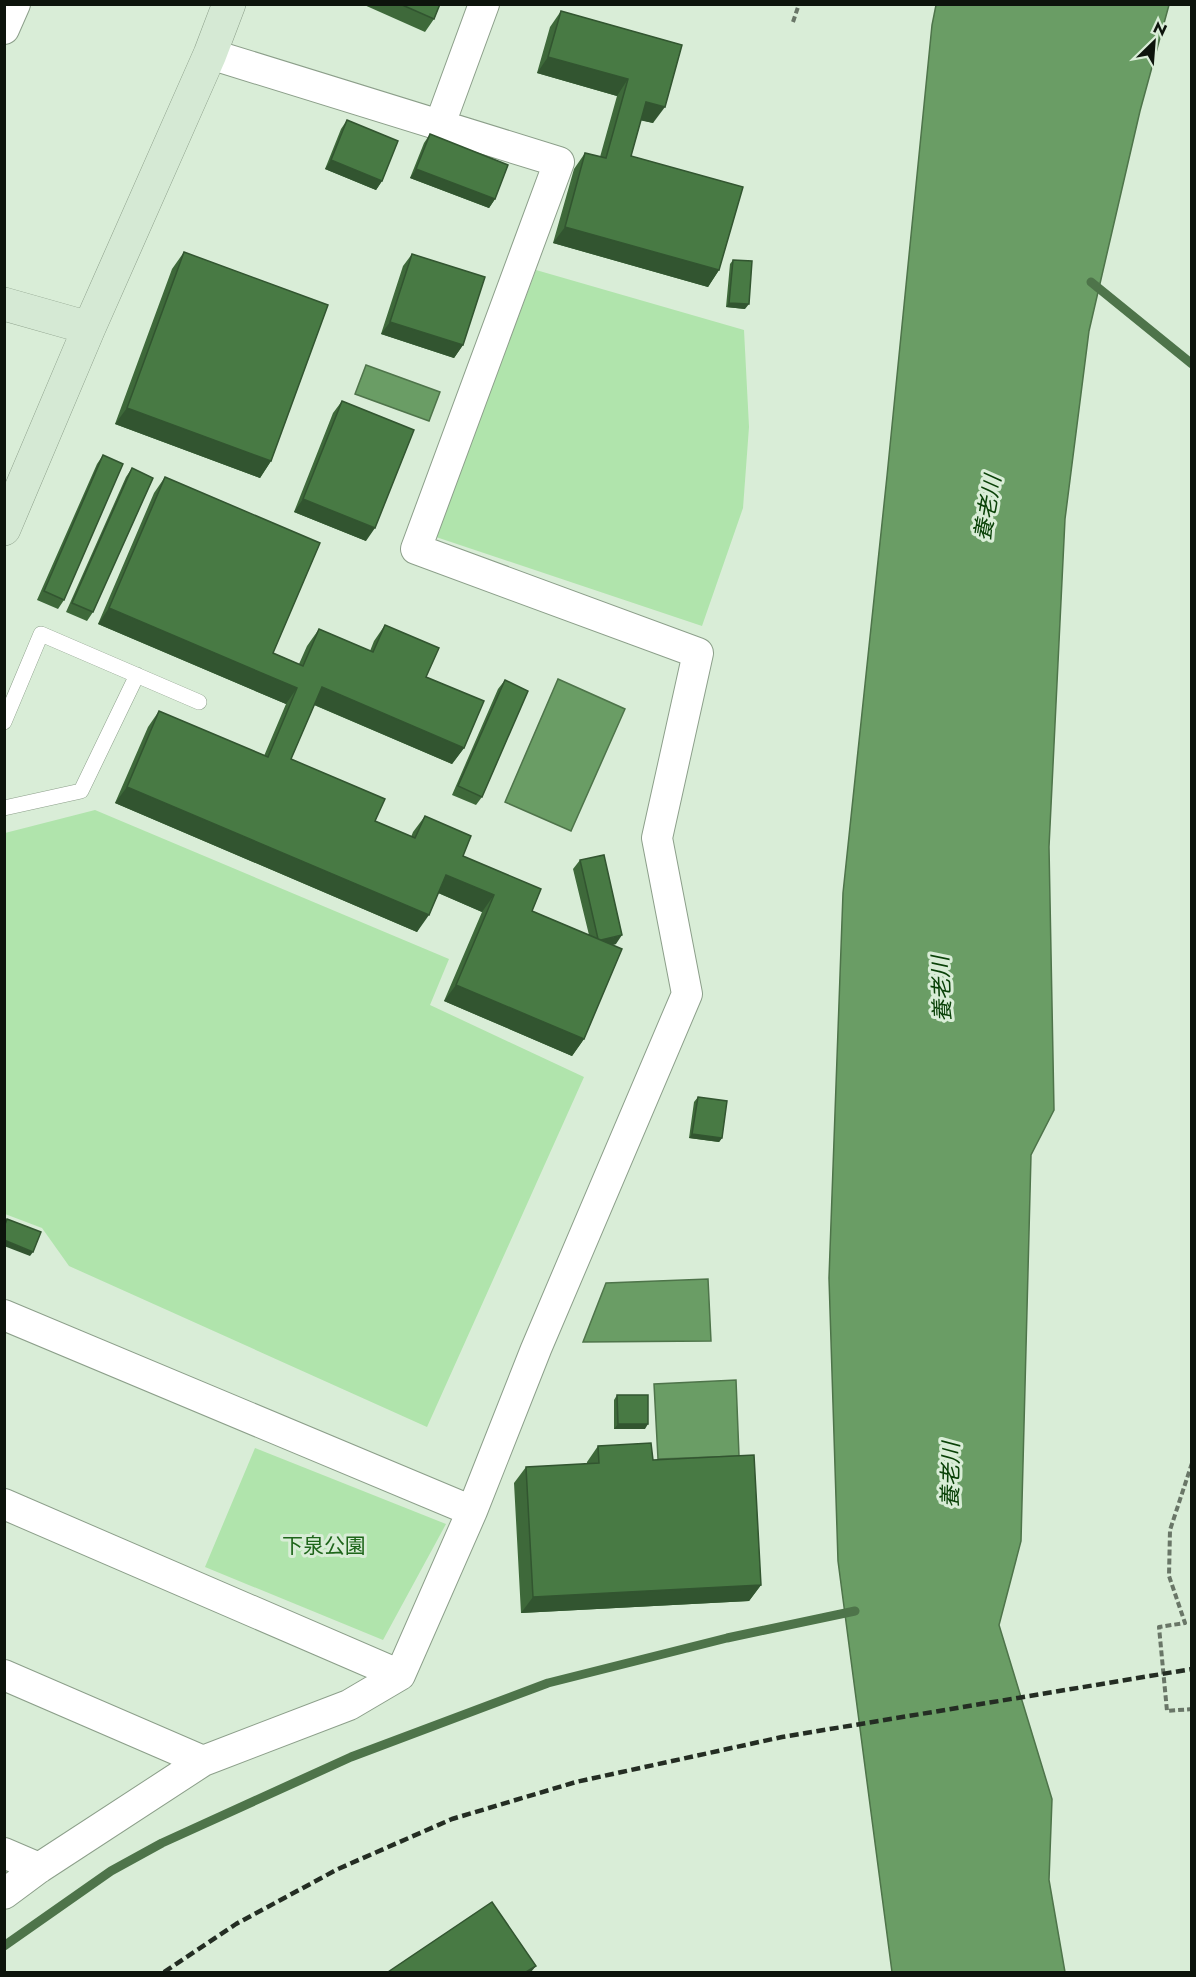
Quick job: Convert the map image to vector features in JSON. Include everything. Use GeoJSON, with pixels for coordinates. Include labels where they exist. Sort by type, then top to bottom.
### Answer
{"type":"FeatureCollection","features":[{"type":"Feature","properties":{"kind":"street"},"geometry":{"type":"LineString","coordinates":[[4,29],[15,4]]}},
{"type":"Feature","properties":{"kind":"street"},"geometry":{"type":"LineString","coordinates":[[4,529],[89,328],[210,54],[229,4]]}},
{"type":"Feature","properties":{"kind":"street"},"geometry":{"type":"LineString","coordinates":[[440,124],[484,4]]}},
{"type":"Feature","properties":{"kind":"street"},"geometry":{"type":"LineString","coordinates":[[4,1894],[39,1868],[202,1761],[349,1706],[400,1675],[472,1511],[536,1349],[687,994],[657,838],[698,653],[416,549],[559,162],[210,54]]}},
{"type":"Feature","properties":{"kind":"street"},"geometry":{"type":"LineString","coordinates":[[4,304],[89,328]]}},
{"type":"Feature","properties":{"kind":"street"},"geometry":{"type":"LineString","coordinates":[[6,1318],[472,1511]]}},
{"type":"Feature","properties":{"kind":"street"},"geometry":{"type":"LineString","coordinates":[[4,1504],[400,1675]]}},
{"type":"Feature","properties":{"kind":"street"},"geometry":{"type":"LineString","coordinates":[[4,1676],[202,1761]]}},
{"type":"Feature","properties":{"kind":"street"},"geometry":{"type":"LineString","coordinates":[[4,1852],[39,1868]]}},
{"type":"Feature","properties":{"kind":"lane"},"geometry":{"type":"LineString","coordinates":[[4,722],[41,634],[199,702]]}},
{"type":"Feature","properties":{"kind":"lane"},"geometry":{"type":"LineString","coordinates":[[4,808],[81,791],[137,675]]}},
{"type":"Feature","properties":{"kind":"path"},"geometry":{"type":"LineString","coordinates":[[793,22],[799,4]]}},
{"type":"Feature","properties":{"kind":"path"},"geometry":{"type":"LineString","coordinates":[[1191,1463],[1170,1530],[1169,1576],[1185,1623],[1160,1627],[1167,1711],[1191,1709]]}},
{"type":"Feature","properties":{"kind":"green space"},"geometry":{"type":"Polygon","coordinates":[[[536,270],[744,330],[749,427],[743,508],[702,626],[436,537],[536,270]]]}},
{"type":"Feature","properties":{"kind":"green space"},"geometry":{"type":"Polygon","coordinates":[[[95,810],[449,959],[430,1005],[584,1077],[427,1427],[69,1266],[42,1228],[5,1214],[5,833],[95,810]]]}},
{"type":"Feature","properties":{"kind":"green space","name":"下泉公園"},"geometry":{"type":"Polygon","coordinates":[[[255,1448],[446,1524],[383,1640],[205,1567],[255,1448]]]}},
{"type":"Feature","properties":{"kind":"water","name":"養老川"},"geometry":{"type":"Polygon","coordinates":[[[936,5],[1169,5],[1140,111],[1089,331],[1065,519],[1049,847],[1054,1110],[1031,1155],[1021,1541],[999,1625],[1052,1799],[1049,1880],[1065,1972],[892,1972],[838,1561],[829,1278],[843,893],[932,25],[936,5]]]}},
{"type":"Feature","properties":{"kind":"water"},"geometry":{"type":"Polygon","coordinates":[[[366,365],[440,392],[429,421],[355,394],[366,365]]]}},
{"type":"Feature","properties":{"kind":"water"},"geometry":{"type":"Polygon","coordinates":[[[558,679],[625,709],[571,831],[505,802],[558,679]]]}},
{"type":"Feature","properties":{"kind":"water"},"geometry":{"type":"Polygon","coordinates":[[[708,1279],[711,1341],[583,1342],[606,1283],[708,1279]]]}},
{"type":"Feature","properties":{"kind":"water"},"geometry":{"type":"Polygon","coordinates":[[[736,1380],[739,1456],[658,1459],[654,1384],[736,1380]]]}},
{"type":"Feature","properties":{"kind":"building"},"geometry":{"type":"Polygon","coordinates":[[[400,4],[440,4],[434,19],[400,4]]]}},
{"type":"Feature","properties":{"kind":"building"},"geometry":{"type":"Polygon","coordinates":[[[561,11],[682,45],[665,107],[646,102],[631,156],[743,187],[719,270],[565,227],[585,153],[606,158],[628,79],[548,57],[561,11]]]}},
{"type":"Feature","properties":{"kind":"building"},"geometry":{"type":"Polygon","coordinates":[[[347,120],[398,141],[382,181],[331,160],[347,120]]]}},
{"type":"Feature","properties":{"kind":"building"},"geometry":{"type":"Polygon","coordinates":[[[430,134],[508,165],[495,199],[416,169],[430,134]]]}},
{"type":"Feature","properties":{"kind":"building"},"geometry":{"type":"Polygon","coordinates":[[[184,252],[328,305],[271,461],[127,408],[184,252]]]}},
{"type":"Feature","properties":{"kind":"building"},"geometry":{"type":"Polygon","coordinates":[[[412,254],[485,277],[463,345],[390,322],[412,254]]]}},
{"type":"Feature","properties":{"kind":"building"},"geometry":{"type":"Polygon","coordinates":[[[733,260],[752,261],[749,304],[729,303],[733,260]]]}},
{"type":"Feature","properties":{"kind":"building"},"geometry":{"type":"Polygon","coordinates":[[[342,401],[414,430],[375,528],[303,499],[342,401]]]}},
{"type":"Feature","properties":{"kind":"building"},"geometry":{"type":"Polygon","coordinates":[[[103,455],[123,464],[64,600],[44,591],[103,455]]]}},
{"type":"Feature","properties":{"kind":"building"},"geometry":{"type":"Polygon","coordinates":[[[132,468],[153,478],[93,612],[72,603],[132,468]]]}},
{"type":"Feature","properties":{"kind":"building"},"geometry":{"type":"Polygon","coordinates":[[[165,477],[320,543],[273,653],[303,666],[319,629],[373,652],[385,625],[439,648],[426,677],[484,701],[464,748],[322,687],[291,759],[385,799],[375,821],[415,838],[425,816],[471,836],[463,856],[541,889],[532,911],[622,949],[584,1039],[456,985],[494,895],[446,875],[429,915],[127,787],[159,711],[268,757],[297,688],[109,608],[165,477]]]}},
{"type":"Feature","properties":{"kind":"building"},"geometry":{"type":"Polygon","coordinates":[[[505,680],[528,691],[482,797],[458,786],[505,680]]]}},
{"type":"Feature","properties":{"kind":"building"},"geometry":{"type":"Polygon","coordinates":[[[604,855],[622,935],[601,940],[598,939],[580,860],[604,855]]]}},
{"type":"Feature","properties":{"kind":"building"},"geometry":{"type":"Polygon","coordinates":[[[698,1097],[727,1101],[722,1138],[692,1134],[698,1097]]]}},
{"type":"Feature","properties":{"kind":"building"},"geometry":{"type":"Polygon","coordinates":[[[7,1219],[41,1232],[33,1252],[4,1240],[4,1227],[7,1219]]]}},
{"type":"Feature","properties":{"kind":"building"},"geometry":{"type":"Polygon","coordinates":[[[617,1395],[648,1395],[648,1424],[618,1424],[617,1395]]]}},
{"type":"Feature","properties":{"kind":"building"},"geometry":{"type":"Polygon","coordinates":[[[651,1443],[653,1460],[754,1455],[761,1585],[533,1597],[526,1467],[599,1463],[598,1446],[651,1443]]]}},
{"type":"Feature","properties":{"kind":"building"},"geometry":{"type":"Polygon","coordinates":[[[492,1902],[536,1966],[526,1972],[388,1972],[492,1902]]]}},
{"type":"Feature","properties":{"kind":"waterway"},"geometry":{"type":"LineString","coordinates":[[1091,282],[1192,364]]}},
{"type":"Feature","properties":{"kind":"waterway"},"geometry":{"type":"LineString","coordinates":[[4,1946],[111,1871],[162,1843],[351,1757],[548,1683],[727,1638],[855,1611]]}},
{"type":"Feature","properties":{"kind":"railway"},"geometry":{"type":"LineString","coordinates":[[164,1972],[236,1924],[338,1869],[452,1819],[576,1782],[782,1737],[1192,1669]]}}]}
